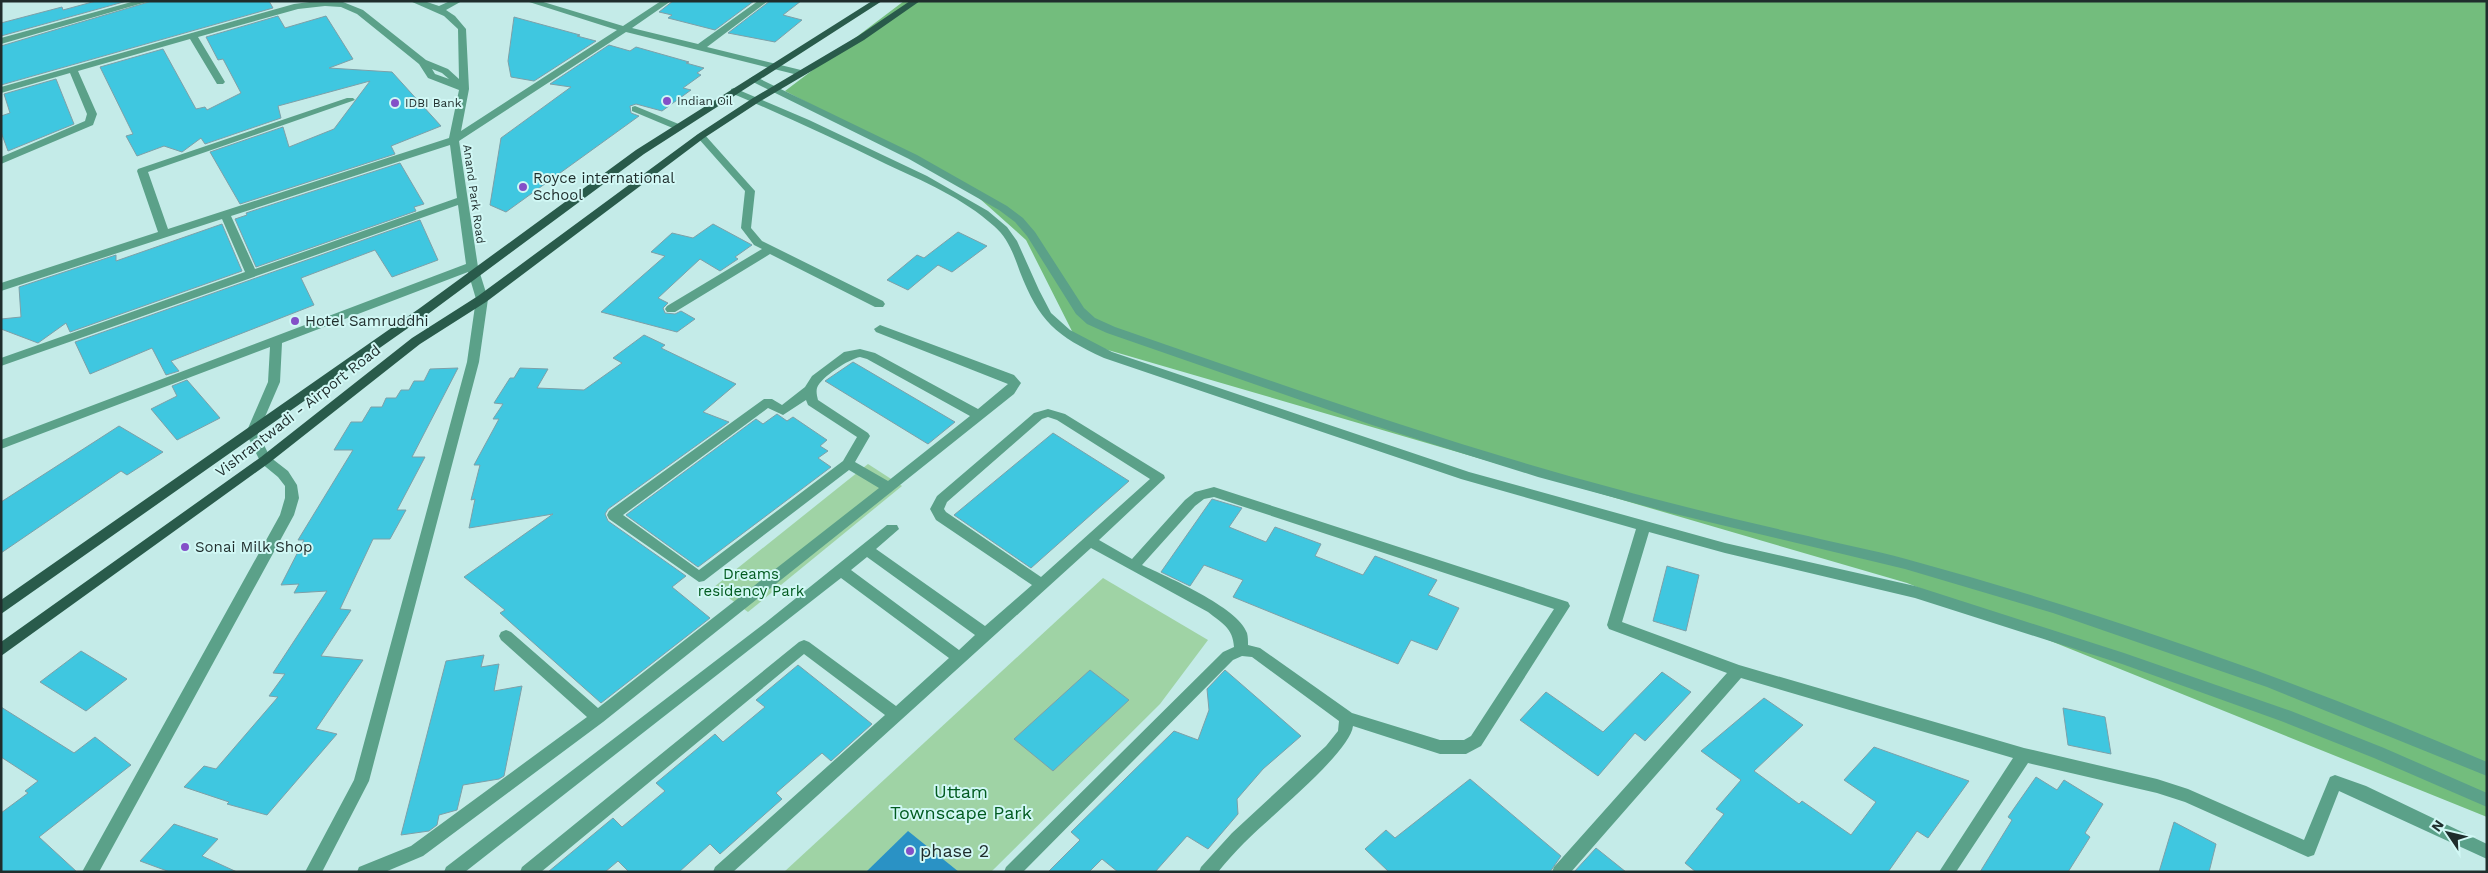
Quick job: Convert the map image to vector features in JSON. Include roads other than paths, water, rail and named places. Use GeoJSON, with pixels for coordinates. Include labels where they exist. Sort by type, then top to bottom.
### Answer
{"type":"FeatureCollection","features":[{"type":"Feature","properties":{"kind":"main road","name":"Vishrantwadi - Airport Road"},"geometry":{"type":"LineString","coordinates":[[1,608],[252,433],[473,270],[632,158],[754,78],[878,1]]}},
{"type":"Feature","properties":{"kind":"main road","name":"Vishrantwadi - Airport Road"},"geometry":{"type":"LineString","coordinates":[[1,650],[265,460],[416,341],[482,299],[701,136],[916,1]]}},
{"type":"Feature","properties":{"kind":"street"},"geometry":{"type":"LineString","coordinates":[[1,42],[146,1]]}},
{"type":"Feature","properties":{"kind":"street","name":"Anand Park Road"},"geometry":{"type":"LineString","coordinates":[[414,1],[441,9],[458,22],[462,29],[464,89],[454,140],[473,270],[482,299]]}},
{"type":"Feature","properties":{"kind":"street"},"geometry":{"type":"LineString","coordinates":[[441,9],[458,1]]}},
{"type":"Feature","properties":{"kind":"street"},"geometry":{"type":"LineString","coordinates":[[530,1],[625,29],[802,73]]}},
{"type":"Feature","properties":{"kind":"street"},"geometry":{"type":"LineString","coordinates":[[1,287],[454,140],[667,1]]}},
{"type":"Feature","properties":{"kind":"street"},"geometry":{"type":"LineString","coordinates":[[700,47],[764,1]]}},
{"type":"Feature","properties":{"kind":"street"},"geometry":{"type":"LineString","coordinates":[[1,90],[297,6],[325,3],[343,5],[360,12],[422,62],[431,76],[464,89]]}},
{"type":"Feature","properties":{"kind":"street"},"geometry":{"type":"LineString","coordinates":[[193,36],[220,82]]}},
{"type":"Feature","properties":{"kind":"street"},"geometry":{"type":"LineString","coordinates":[[1,161],[90,124],[92,114],[74,70]]}},
{"type":"Feature","properties":{"kind":"street"},"geometry":{"type":"LineString","coordinates":[[754,78],[913,157],[1004,208],[1019,220],[1031,234],[1080,311],[1091,321],[1111,330],[1305,397],[1538,472],[1808,542],[1899,562],[2085,619],[2175,648],[2298,692],[2391,728],[2487,769]]}},
{"type":"Feature","properties":{"kind":"street"},"geometry":{"type":"LineString","coordinates":[[734,91],[908,171],[962,199],[996,222],[1007,233],[1016,248],[1044,313],[1060,330],[1077,341],[1108,355],[1466,476],[1725,548],[1915,592],[2124,658],[2286,716],[2379,753],[2487,800]]}},
{"type":"Feature","properties":{"kind":"street"},"geometry":{"type":"LineString","coordinates":[[164,234],[142,171],[350,100]]}},
{"type":"Feature","properties":{"kind":"street"},"geometry":{"type":"LineString","coordinates":[[635,109],[678,127]]}},
{"type":"Feature","properties":{"kind":"street"},"geometry":{"type":"LineString","coordinates":[[701,136],[750,191],[746,228],[758,243],[879,304]]}},
{"type":"Feature","properties":{"kind":"street"},"geometry":{"type":"LineString","coordinates":[[1,362],[462,200]]}},
{"type":"Feature","properties":{"kind":"street"},"geometry":{"type":"LineString","coordinates":[[225,214],[251,273]]}},
{"type":"Feature","properties":{"kind":"street"},"geometry":{"type":"LineString","coordinates":[[671,309],[770,249]]}},
{"type":"Feature","properties":{"kind":"street"},"geometry":{"type":"LineString","coordinates":[[1,445],[276,341],[473,270]]}},
{"type":"Feature","properties":{"kind":"street"},"geometry":{"type":"LineString","coordinates":[[313,872],[361,782],[473,362],[482,299]]}},
{"type":"Feature","properties":{"kind":"street"},"geometry":{"type":"LineString","coordinates":[[365,872],[417,851],[598,717],[1010,391],[1015,383],[1010,378],[880,329]]}},
{"type":"Feature","properties":{"kind":"street"},"geometry":{"type":"LineString","coordinates":[[90,872],[287,515],[292,498],[290,485],[283,474],[265,460],[252,433],[274,382],[276,341]]}},
{"type":"Feature","properties":{"kind":"street"},"geometry":{"type":"LineString","coordinates":[[810,390],[812,402],[864,436],[848,464],[699,577],[614,514],[768,402],[783,411],[810,390],[816,379],[848,355],[860,353],[871,356],[979,415]]}},
{"type":"Feature","properties":{"kind":"street"},"geometry":{"type":"LineString","coordinates":[[721,872],[1159,478],[1060,417],[1048,413],[1038,416],[942,499],[937,509],[941,516],[1041,584]]}},
{"type":"Feature","properties":{"kind":"street"},"geometry":{"type":"LineString","coordinates":[[848,464],[889,487]]}},
{"type":"Feature","properties":{"kind":"street"},"geometry":{"type":"LineString","coordinates":[[1012,872],[1228,656],[1241,650],[1255,652],[1347,718],[1440,747],[1466,747],[1476,742],[1563,606],[1214,492],[1200,494],[1190,503],[1133,566]]}},
{"type":"Feature","properties":{"kind":"street"},"geometry":{"type":"LineString","coordinates":[[1644,526],[1614,625],[1738,671],[2024,756],[2157,786],[2188,796],[2308,850],[2335,782],[2360,791],[2487,852]]}},
{"type":"Feature","properties":{"kind":"street"},"geometry":{"type":"LineString","coordinates":[[452,872],[770,627],[892,528]]}},
{"type":"Feature","properties":{"kind":"street"},"geometry":{"type":"LineString","coordinates":[[1090,541],[1213,608],[1230,622],[1240,634],[1241,650]]}},
{"type":"Feature","properties":{"kind":"street"},"geometry":{"type":"LineString","coordinates":[[866,549],[985,634]]}},
{"type":"Feature","properties":{"kind":"street"},"geometry":{"type":"LineString","coordinates":[[841,570],[958,657]]}},
{"type":"Feature","properties":{"kind":"street"},"geometry":{"type":"LineString","coordinates":[[506,636],[598,717]]}},
{"type":"Feature","properties":{"kind":"street"},"geometry":{"type":"LineString","coordinates":[[528,872],[804,646],[895,714]]}},
{"type":"Feature","properties":{"kind":"street"},"geometry":{"type":"LineString","coordinates":[[1560,872],[1738,671]]}},
{"type":"Feature","properties":{"kind":"street"},"geometry":{"type":"LineString","coordinates":[[1207,872],[1238,838],[1331,751],[1345,733],[1347,718]]}},
{"type":"Feature","properties":{"kind":"street"},"geometry":{"type":"LineString","coordinates":[[1947,872],[2024,756]]}},
{"type":"Feature","properties":{"kind":"water","name":"phase 2"},"geometry":{"type":"Polygon","coordinates":[[[908,831],[959,872],[866,872],[908,831]]]}},
{"type":"Feature","properties":{"kind":"place","name":"Indian Oil"},"geometry":{"type":"Point","coordinates":[667,101]}},
{"type":"Feature","properties":{"kind":"place","name":"IDBI Bank"},"geometry":{"type":"Point","coordinates":[395,103]}},
{"type":"Feature","properties":{"kind":"place","name":"Royce international School"},"geometry":{"type":"Point","coordinates":[523,187]}},
{"type":"Feature","properties":{"kind":"place","name":"Hotel Samruddhi"},"geometry":{"type":"Point","coordinates":[295,321]}},
{"type":"Feature","properties":{"kind":"place","name":"Sonai Milk Shop"},"geometry":{"type":"Point","coordinates":[185,547]}},
{"type":"Feature","properties":{"kind":"place","name":"phase 2"},"geometry":{"type":"Point","coordinates":[910,851]}},
{"type":"Feature","properties":{"kind":"park label","name":"Dreams residency Park"},"geometry":{"type":"Point","coordinates":[751,582]}},
{"type":"Feature","properties":{"kind":"park label","name":"Uttam Townscape Park"},"geometry":{"type":"Point","coordinates":[961,802]}}]}
